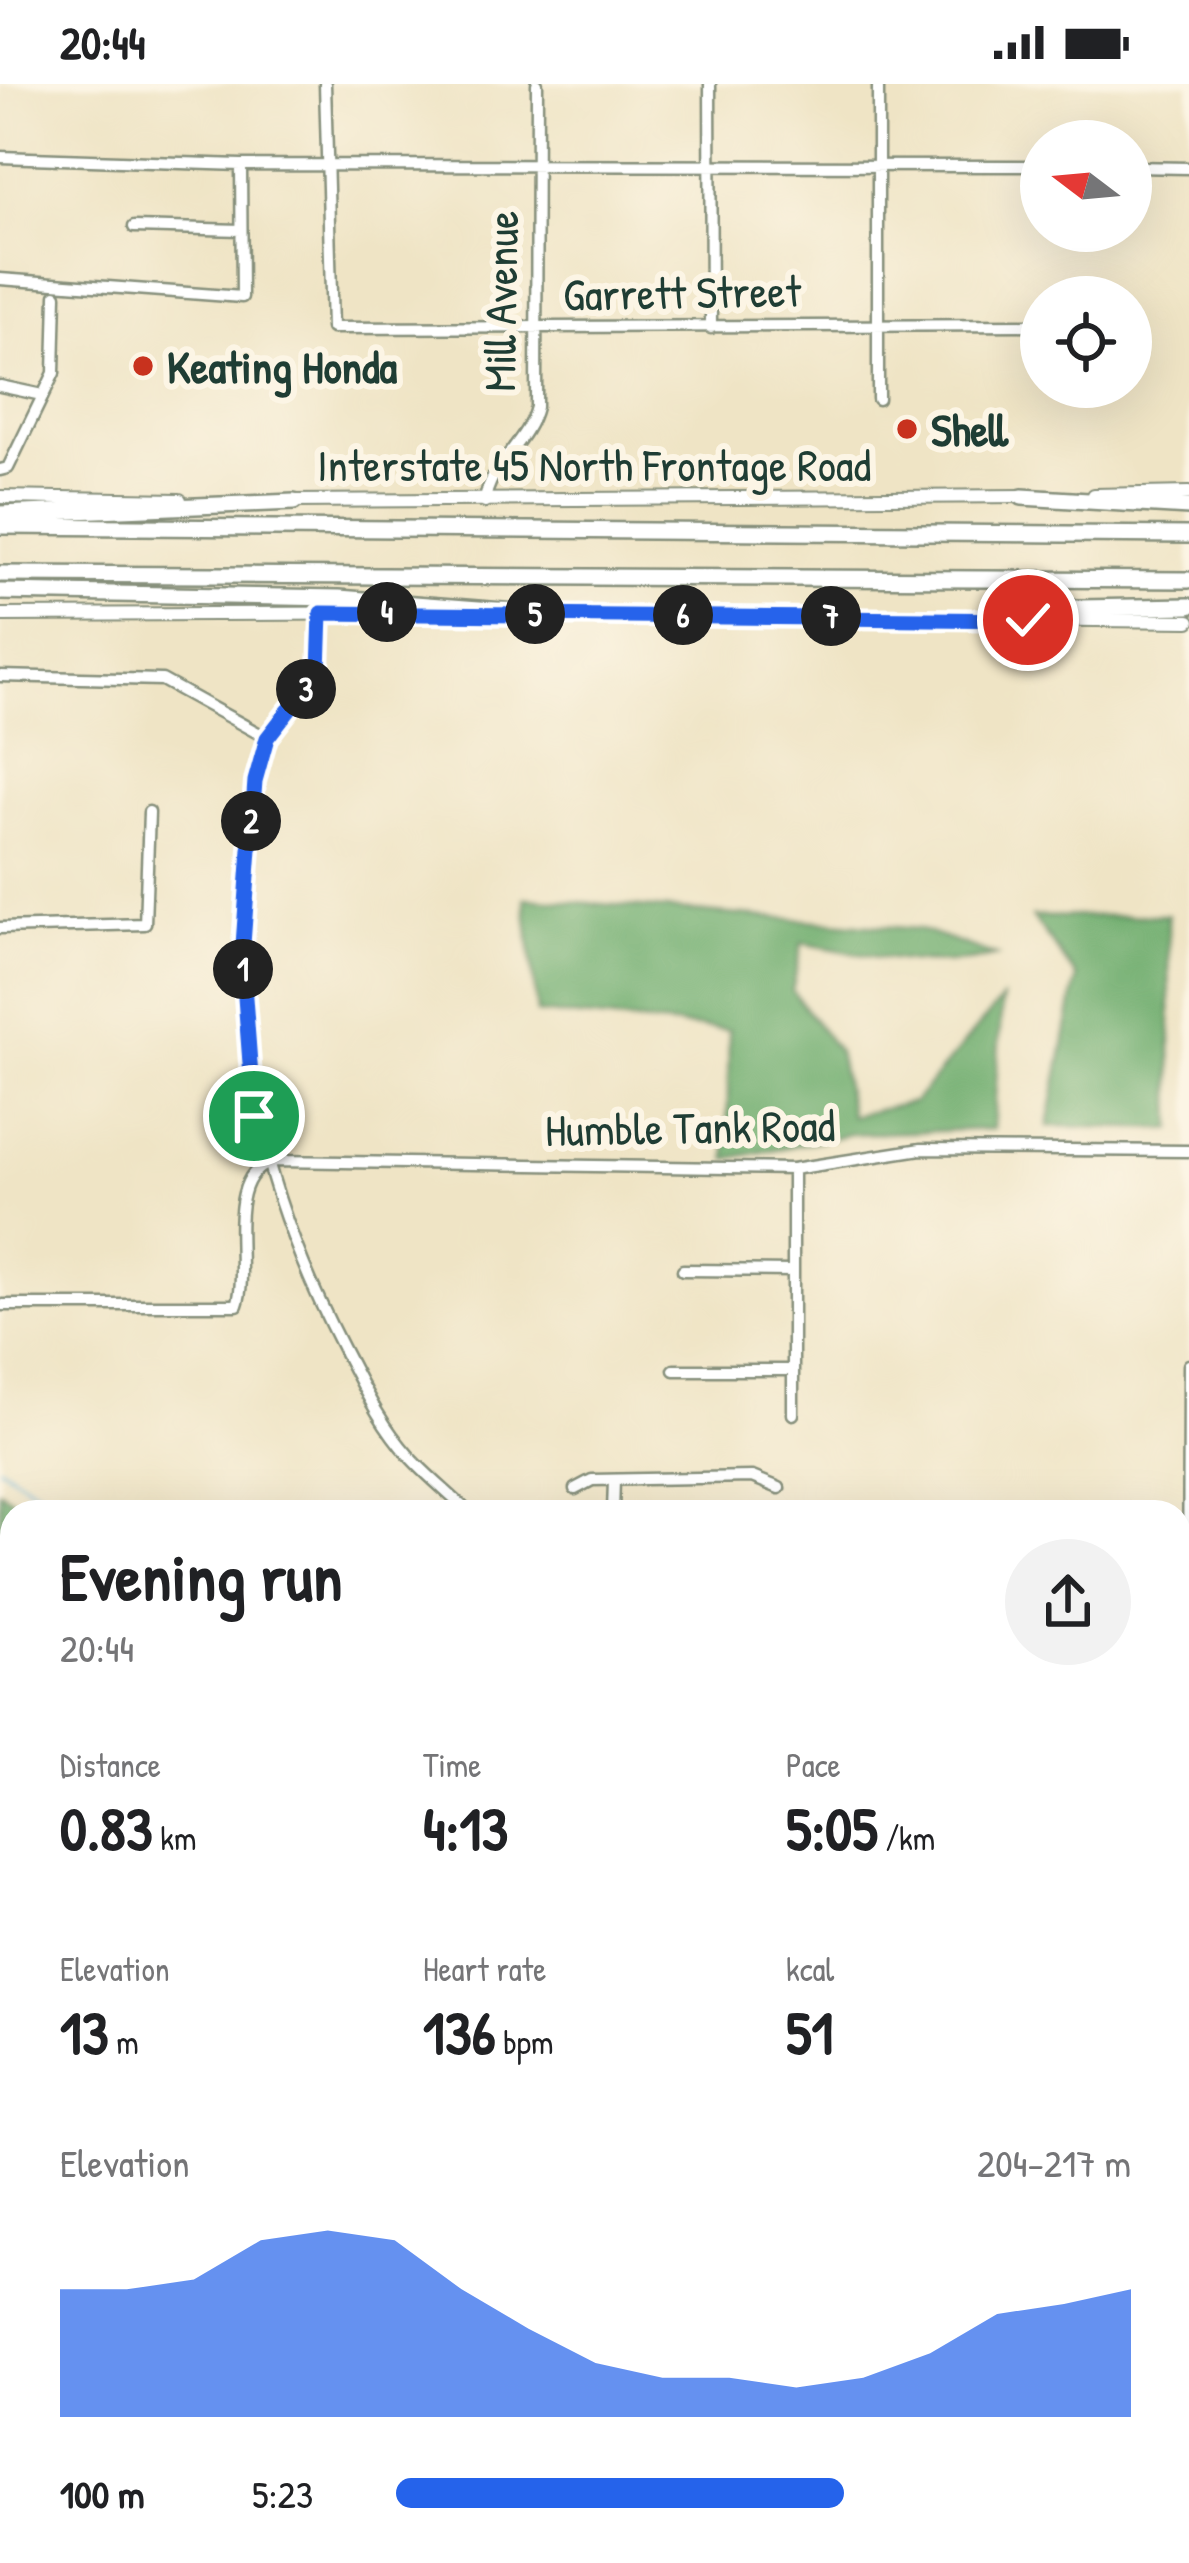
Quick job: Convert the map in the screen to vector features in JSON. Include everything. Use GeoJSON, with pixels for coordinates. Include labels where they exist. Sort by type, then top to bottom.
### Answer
{"type":"FeatureCollection","features":[{"type":"Feature","properties":{"kind":"highway"},"geometry":{"type":"LineString","coordinates":[[1022,496],[1189,507]]}},
{"type":"Feature","properties":{"kind":"highway"},"geometry":{"type":"LineString","coordinates":[[0,514],[294,502]]}},
{"type":"Feature","properties":{"kind":"highway"},"geometry":{"type":"LineString","coordinates":[[0,526],[1189,535]]}},
{"type":"Feature","properties":{"kind":"highway"},"geometry":{"type":"LineString","coordinates":[[0,574],[1189,580]]}},
{"type":"Feature","properties":{"kind":"highway"},"geometry":{"type":"LineString","coordinates":[[0,592],[339,598],[542,614]]}},
{"type":"Feature","properties":{"kind":"highway"},"geometry":{"type":"LineString","coordinates":[[999,619],[1026,609],[1189,606]]}},
{"type":"Feature","properties":{"kind":"main road","name":"Interstate 45 North Frontage Road"},"geometry":{"type":"LineString","coordinates":[[0,497],[485,502],[1189,493]]}},
{"type":"Feature","properties":{"kind":"main road"},"geometry":{"type":"LineString","coordinates":[[0,615],[542,614],[1189,621]]}},
{"type":"Feature","properties":{"kind":"street"},"geometry":{"type":"LineString","coordinates":[[325,84],[325,164]]}},
{"type":"Feature","properties":{"kind":"street","name":"Mill Avenue"},"geometry":{"type":"LineString","coordinates":[[485,502],[486,487],[532,422],[538,330],[536,84]]}},
{"type":"Feature","properties":{"kind":"street"},"geometry":{"type":"LineString","coordinates":[[710,84],[711,328]]}},
{"type":"Feature","properties":{"kind":"street"},"geometry":{"type":"LineString","coordinates":[[878,84],[878,399]]}},
{"type":"Feature","properties":{"kind":"street"},"geometry":{"type":"LineString","coordinates":[[0,158],[241,165],[1020,166]]}},
{"type":"Feature","properties":{"kind":"street","name":"Garrett Street"},"geometry":{"type":"LineString","coordinates":[[325,164],[332,328],[1020,325]]}},
{"type":"Feature","properties":{"kind":"street"},"geometry":{"type":"LineString","coordinates":[[0,279],[242,297],[241,165]]}},
{"type":"Feature","properties":{"kind":"street"},"geometry":{"type":"LineString","coordinates":[[1152,167],[1189,168]]}},
{"type":"Feature","properties":{"kind":"street"},"geometry":{"type":"LineString","coordinates":[[134,226],[241,230]]}},
{"type":"Feature","properties":{"kind":"street"},"geometry":{"type":"LineString","coordinates":[[4,469],[54,373],[56,295]]}},
{"type":"Feature","properties":{"kind":"street"},"geometry":{"type":"LineString","coordinates":[[0,386],[42,395]]}},
{"type":"Feature","properties":{"kind":"street"},"geometry":{"type":"LineString","coordinates":[[321,613],[319,671],[267,738],[255,781],[242,958],[245,1044],[264,1163],[325,1315],[368,1398],[409,1455],[456,1500]]}},
{"type":"Feature","properties":{"kind":"street"},"geometry":{"type":"LineString","coordinates":[[0,676],[163,680],[267,738]]}},
{"type":"Feature","properties":{"kind":"street"},"geometry":{"type":"LineString","coordinates":[[0,928],[145,924],[149,812]]}},
{"type":"Feature","properties":{"kind":"street","name":"Humble Tank Road"},"geometry":{"type":"LineString","coordinates":[[264,1163],[793,1169],[921,1149],[1189,1151]]}},
{"type":"Feature","properties":{"kind":"street"},"geometry":{"type":"LineString","coordinates":[[0,1305],[237,1305],[244,1196],[264,1163]]}},
{"type":"Feature","properties":{"kind":"street"},"geometry":{"type":"LineString","coordinates":[[793,1169],[793,1414]]}},
{"type":"Feature","properties":{"kind":"street"},"geometry":{"type":"LineString","coordinates":[[683,1270],[792,1271]]}},
{"type":"Feature","properties":{"kind":"street"},"geometry":{"type":"LineString","coordinates":[[1189,1365],[1189,1500]]}},
{"type":"Feature","properties":{"kind":"street"},"geometry":{"type":"LineString","coordinates":[[674,1370],[793,1370]]}},
{"type":"Feature","properties":{"kind":"street"},"geometry":{"type":"LineString","coordinates":[[575,1489],[586,1480],[752,1478],[779,1488]]}},
{"type":"Feature","properties":{"kind":"street"},"geometry":{"type":"LineString","coordinates":[[613,1500],[614,1480]]}},
{"type":"Feature","properties":{"kind":"green space"},"geometry":{"type":"Polygon","coordinates":[[[525,898],[918,929],[996,956],[923,962],[802,943],[792,991],[838,1052],[851,1116],[914,1102],[1002,999],[993,1129],[851,1134],[727,1159],[729,1030],[537,1013],[525,898]]]}},
{"type":"Feature","properties":{"kind":"green space"},"geometry":{"type":"Polygon","coordinates":[[[1168,915],[1173,1129],[1048,1126],[1077,977],[1032,917],[1168,915]]]}},
{"type":"Feature","properties":{"kind":"waterway"},"geometry":{"type":"LineString","coordinates":[[0,1467],[51,1500]]}},
{"type":"Feature","properties":{"kind":"place","name":"Keating Honda"},"geometry":{"type":"Point","coordinates":[143,366]}},
{"type":"Feature","properties":{"kind":"place","name":"Shell"},"geometry":{"type":"Point","coordinates":[907,429]}},
{"type":"Feature","properties":{"kind":"route"},"geometry":{"type":"LineString","coordinates":[[254,1116],[242,958],[255,781],[267,738],[319,671],[321,613],[1028,620]]}}]}
